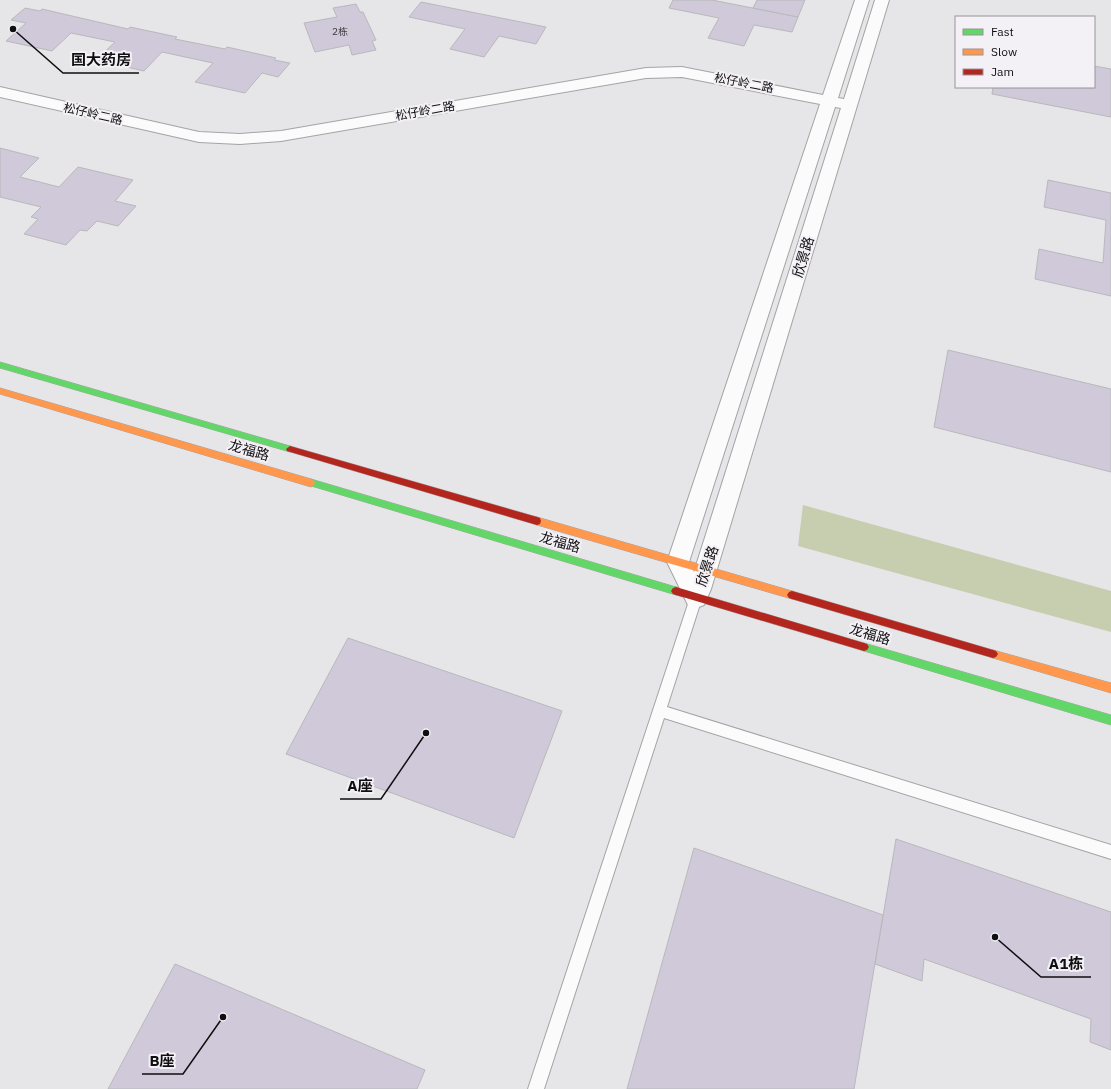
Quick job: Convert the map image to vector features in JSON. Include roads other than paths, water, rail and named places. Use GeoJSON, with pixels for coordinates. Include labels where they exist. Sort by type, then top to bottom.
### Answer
{"type":"FeatureCollection","features":[{"type":"Feature","properties":{"kind":"street","name":"欣景路"},"geometry":{"type":"LineString","coordinates":[[696,598],[678,562],[862,0]]}},
{"type":"Feature","properties":{"kind":"street","name":"欣景路"},"geometry":{"type":"LineString","coordinates":[[696,598],[706,570],[882,0]]}},
{"type":"Feature","properties":{"kind":"street","name":"松仔岭二路"},"geometry":{"type":"LineString","coordinates":[[0,92],[158,129],[199,137],[240,139],[281,136],[646,73],[682,72],[850,105]]}},
{"type":"Feature","properties":{"kind":"street","name":"龙福路"},"geometry":{"type":"LineString","coordinates":[[0,365],[1111,688]]}},
{"type":"Feature","properties":{"kind":"street","name":"龙福路"},"geometry":{"type":"LineString","coordinates":[[0,391],[1111,720]]}},
{"type":"Feature","properties":{"kind":"lane"},"geometry":{"type":"LineString","coordinates":[[536,1089],[661,711],[696,598]]}},
{"type":"Feature","properties":{"kind":"lane"},"geometry":{"type":"LineString","coordinates":[[661,711],[1111,852]]}},
{"type":"Feature","properties":{"kind":"place","name":"国大药房"},"geometry":{"type":"Point","coordinates":[13,29]}},
{"type":"Feature","properties":{"kind":"place","name":"A座"},"geometry":{"type":"Point","coordinates":[426,733]}},
{"type":"Feature","properties":{"kind":"place","name":"A1栋"},"geometry":{"type":"Point","coordinates":[995,937]}},
{"type":"Feature","properties":{"kind":"place","name":"B座"},"geometry":{"type":"Point","coordinates":[223,1017]}}]}
